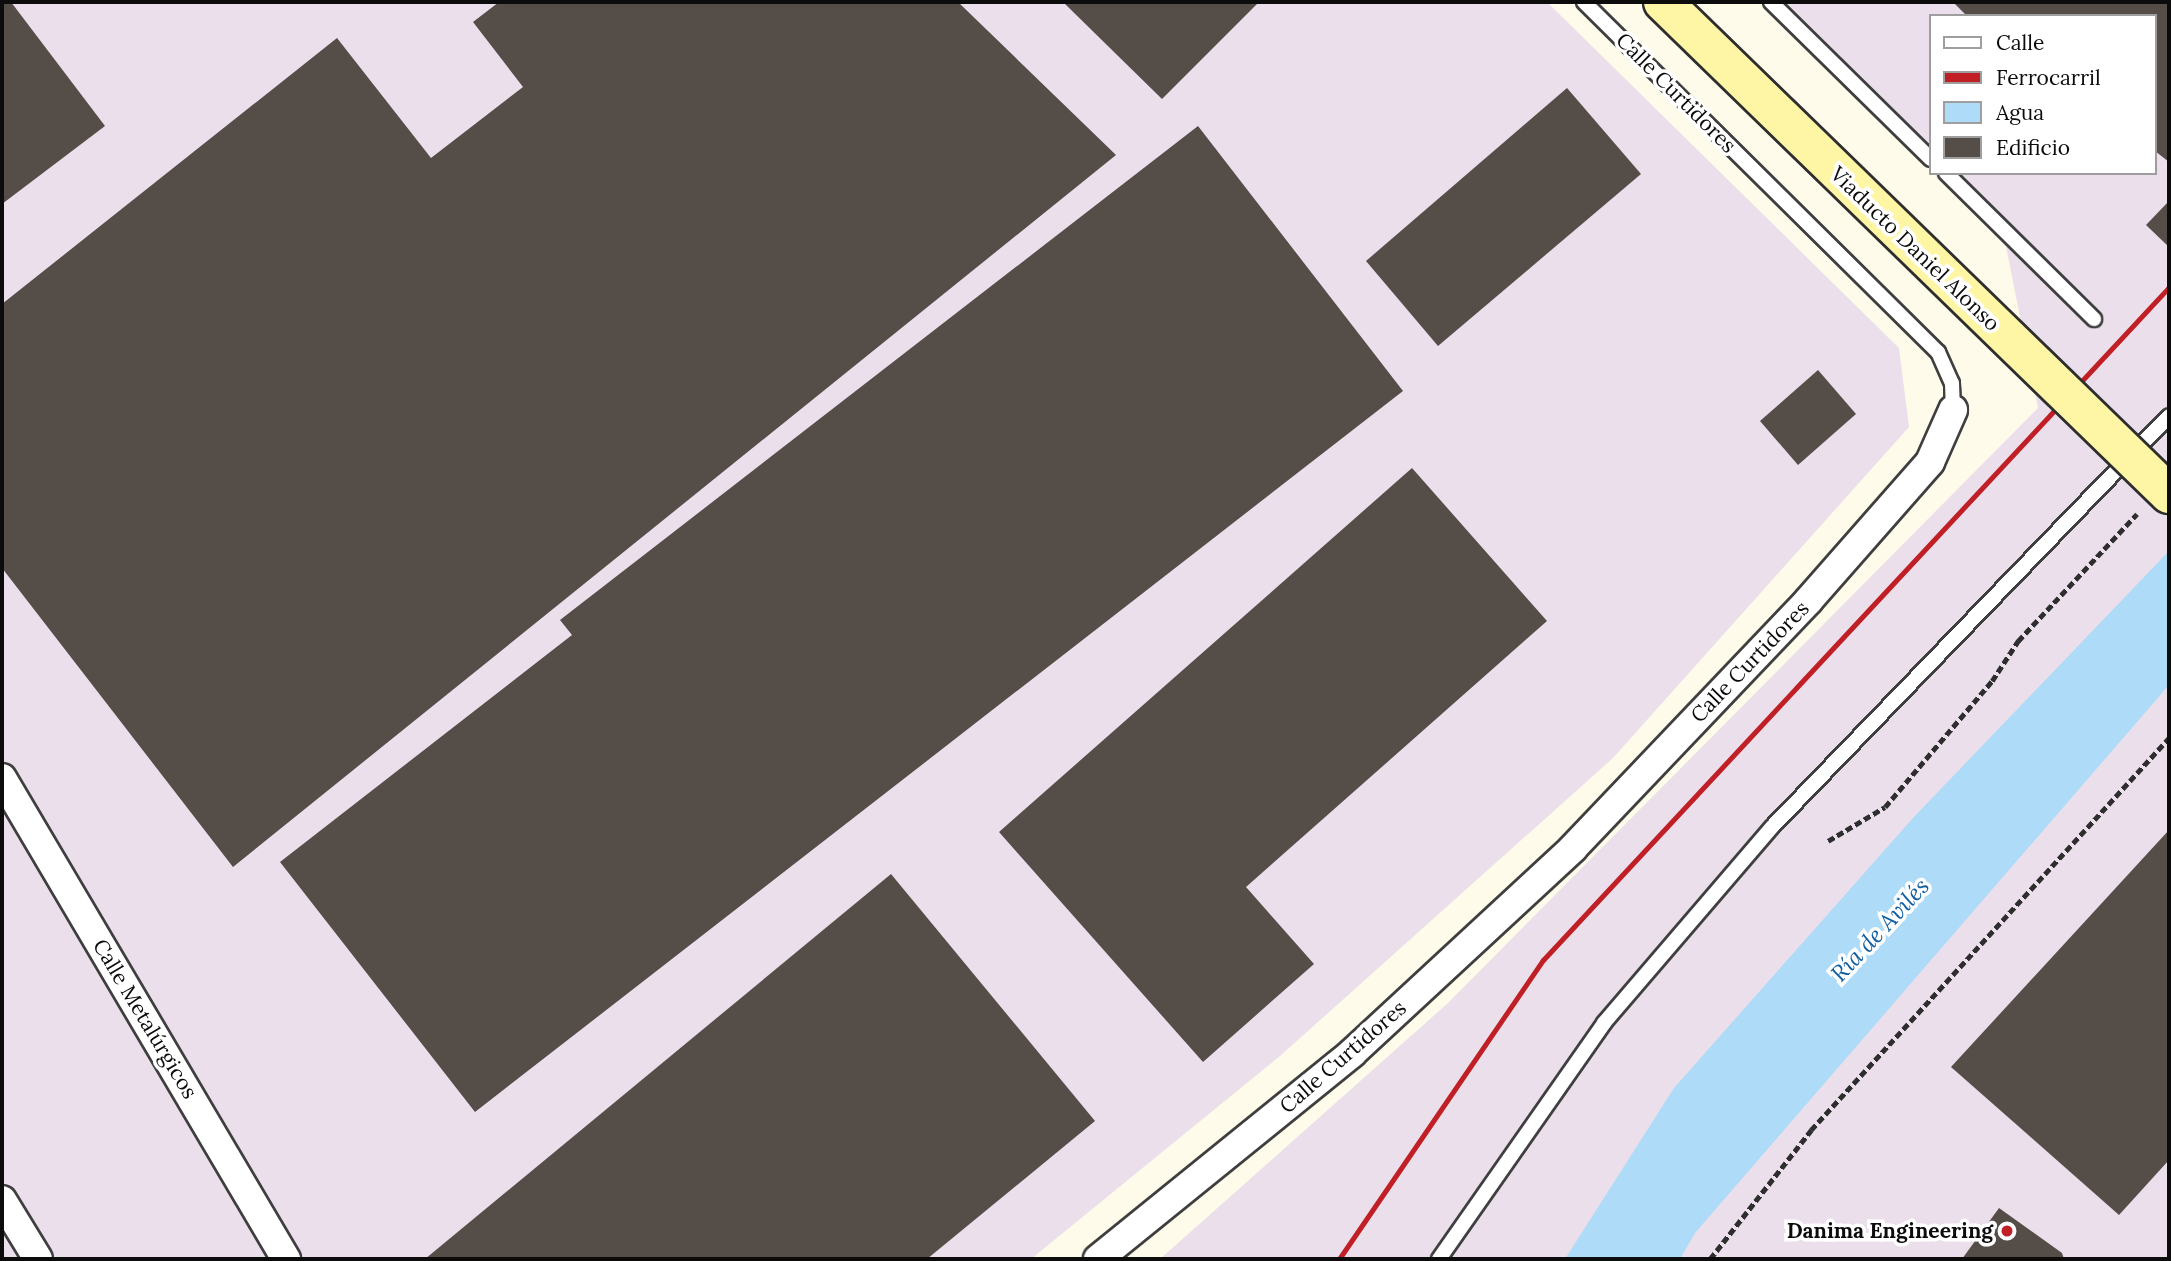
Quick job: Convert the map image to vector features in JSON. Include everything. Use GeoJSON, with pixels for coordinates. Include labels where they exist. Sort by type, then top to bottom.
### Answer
{"type":"FeatureCollection","features":[{"type":"Feature","properties":{"kind":"main road","name":"Viaducto Daniel Alonso"},"geometry":{"type":"LineString","coordinates":[[1663,2],[2155,502]]}},
{"type":"Feature","properties":{"kind":"street","name":"Calle Curtidores"},"geometry":{"type":"LineString","coordinates":[[1098,1259],[1352,1054],[1573,848],[1808,601],[1921,472],[1953,410]]}},
{"type":"Feature","properties":{"kind":"street","name":"Calle Metalúrgicos"},"geometry":{"type":"LineString","coordinates":[[2,778],[286,1259]]}},
{"type":"Feature","properties":{"kind":"street"},"geometry":{"type":"LineString","coordinates":[[2,1200],[38,1259]]}},
{"type":"Feature","properties":{"kind":"lane","name":"Calle Curtidores"},"geometry":{"type":"LineString","coordinates":[[1584,2],[1938,352],[1952,383],[1953,410]]}},
{"type":"Feature","properties":{"kind":"lane"},"geometry":{"type":"LineString","coordinates":[[1771,2],[1930,158]]}},
{"type":"Feature","properties":{"kind":"lane"},"geometry":{"type":"LineString","coordinates":[[1948,175],[2094,319]]}},
{"type":"Feature","properties":{"kind":"lane"},"geometry":{"type":"LineString","coordinates":[[1439,1259],[1604,1023],[1772,827],[2169,416]]}},
{"type":"Feature","properties":{"kind":"path"},"geometry":{"type":"LineString","coordinates":[[1828,841],[1885,807],[1992,681],[2018,640],[2155,502]]}},
{"type":"Feature","properties":{"kind":"path"},"geometry":{"type":"LineString","coordinates":[[1710,1259],[1811,1130],[2169,738]]}},
{"type":"Feature","properties":{"kind":"shaded area"},"geometry":{"type":"Polygon","coordinates":[[[2,2],[1547,2],[1899,348],[1909,427],[1613,758],[1280,1056],[1031,1259],[2,1259],[2,2]]]}},
{"type":"Feature","properties":{"kind":"shaded area"},"geometry":{"type":"Polygon","coordinates":[[[1773,2],[2169,2],[2169,1259],[1160,1259],[1448,1003],[2038,408],[2000,216],[1957,175],[2157,175],[2157,14],[1930,14],[1930,150],[1773,2]]]}},
{"type":"Feature","properties":{"kind":"water","name":"Ría de Avilés"},"geometry":{"type":"Polygon","coordinates":[[[2169,551],[2169,685],[1695,1233],[1680,1259],[1565,1259],[1674,1088],[1913,818],[2169,551]]]}},
{"type":"Feature","properties":{"kind":"building"},"geometry":{"type":"Polygon","coordinates":[[[2,2],[11,2],[105,126],[2,204],[2,2]]]}},
{"type":"Feature","properties":{"kind":"building"},"geometry":{"type":"Polygon","coordinates":[[[499,2],[958,2],[1116,155],[233,867],[2,568],[2,304],[337,38],[431,158],[523,87],[473,22],[499,2]]]}},
{"type":"Feature","properties":{"kind":"building"},"geometry":{"type":"Polygon","coordinates":[[[1063,2],[1259,2],[1162,99],[1063,2]]]}},
{"type":"Feature","properties":{"kind":"building"},"geometry":{"type":"Polygon","coordinates":[[[1953,2],[2169,2],[2169,162],[2157,153],[2157,14],[1965,14],[1953,2]]]}},
{"type":"Feature","properties":{"kind":"building"},"geometry":{"type":"Polygon","coordinates":[[[1567,88],[1641,174],[1438,346],[1366,261],[1567,88]]]}},
{"type":"Feature","properties":{"kind":"building"},"geometry":{"type":"Polygon","coordinates":[[[1198,126],[1403,391],[475,1112],[280,862],[572,635],[560,620],[1198,126]]]}},
{"type":"Feature","properties":{"kind":"building"},"geometry":{"type":"Polygon","coordinates":[[[2169,201],[2169,247],[2146,225],[2169,201]]]}},
{"type":"Feature","properties":{"kind":"building"},"geometry":{"type":"Polygon","coordinates":[[[1818,370],[1856,414],[1798,465],[1760,421],[1818,370]]]}},
{"type":"Feature","properties":{"kind":"building"},"geometry":{"type":"Polygon","coordinates":[[[1412,468],[1547,621],[1246,887],[1314,964],[1203,1062],[999,832],[1412,468]]]}},
{"type":"Feature","properties":{"kind":"building"},"geometry":{"type":"Polygon","coordinates":[[[2169,830],[2169,1160],[2119,1215],[1951,1067],[2169,830]]]}},
{"type":"Feature","properties":{"kind":"building"},"geometry":{"type":"Polygon","coordinates":[[[891,874],[1095,1121],[927,1259],[425,1259],[891,874]]]}},
{"type":"Feature","properties":{"kind":"building","name":"Danima Engineering"},"geometry":{"type":"Polygon","coordinates":[[[1999,1208],[2062,1253],[2064,1259],[1962,1259],[1999,1208]]]}},
{"type":"Feature","properties":{"kind":"railway"},"geometry":{"type":"LineString","coordinates":[[1339,1259],[1543,960],[2169,287]]}},
{"type":"Feature","properties":{"kind":"place","name":"Danima Engineering"},"geometry":{"type":"Point","coordinates":[2007,1231]}}]}
